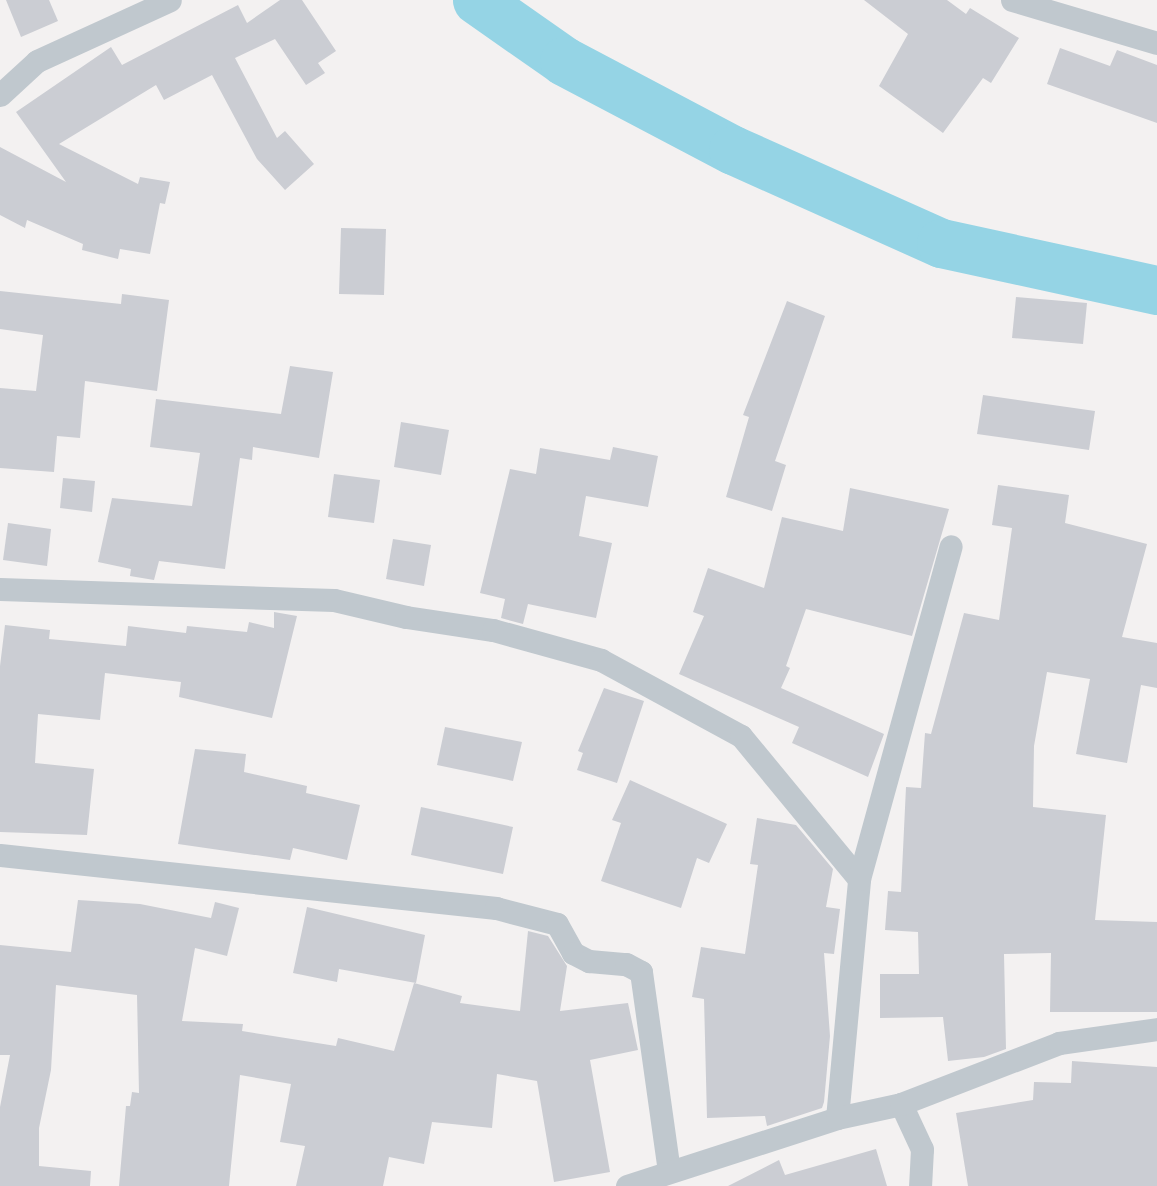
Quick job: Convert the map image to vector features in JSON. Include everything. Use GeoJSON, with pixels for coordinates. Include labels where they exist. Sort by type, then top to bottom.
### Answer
{"type":"FeatureCollection","features":[{"type":"Feature","properties":{"kind":"street"},"geometry":{"type":"LineString","coordinates":[[0,95],[37,61],[170,0]]}},
{"type":"Feature","properties":{"kind":"street"},"geometry":{"type":"LineString","coordinates":[[1012,0],[1157,43]]}},
{"type":"Feature","properties":{"kind":"street"},"geometry":{"type":"LineString","coordinates":[[837,1118],[859,879],[951,546]]}},
{"type":"Feature","properties":{"kind":"street"},"geometry":{"type":"LineString","coordinates":[[0,589],[334,600],[406,617],[493,630],[601,660],[741,736],[859,879]]}},
{"type":"Feature","properties":{"kind":"street"},"geometry":{"type":"LineString","coordinates":[[0,855],[496,908],[557,924],[572,953],[589,961],[626,964],[641,972],[669,1170]]}},
{"type":"Feature","properties":{"kind":"street"},"geometry":{"type":"LineString","coordinates":[[626,1186],[837,1118],[901,1104],[1059,1042],[1157,1030]]}},
{"type":"Feature","properties":{"kind":"street"},"geometry":{"type":"LineString","coordinates":[[901,1104],[922,1149],[919,1186]]}},
{"type":"Feature","properties":{"kind":"building"},"geometry":{"type":"Polygon","coordinates":[[[6,0],[49,0],[58,21],[21,37],[6,0]]]}},
{"type":"Feature","properties":{"kind":"building"},"geometry":{"type":"Polygon","coordinates":[[[280,0],[302,0],[336,51],[318,63],[325,73],[306,85],[275,39],[235,58],[277,138],[285,131],[314,164],[285,190],[257,159],[212,75],[164,100],[156,85],[59,144],[138,184],[140,177],[170,182],[165,204],[160,203],[150,254],[120,249],[118,259],[82,250],[83,244],[27,220],[25,228],[0,215],[0,147],[66,182],[16,112],[111,47],[122,65],[238,5],[247,23],[280,0]]]}},
{"type":"Feature","properties":{"kind":"building"},"geometry":{"type":"Polygon","coordinates":[[[864,0],[947,0],[966,14],[970,8],[1019,38],[991,83],[983,78],[943,133],[879,86],[908,34],[864,0]]]}},
{"type":"Feature","properties":{"kind":"building"},"geometry":{"type":"Polygon","coordinates":[[[1060,48],[1110,66],[1117,50],[1157,65],[1157,123],[1047,84],[1060,48]]]}},
{"type":"Feature","properties":{"kind":"building"},"geometry":{"type":"Polygon","coordinates":[[[341,228],[386,229],[384,295],[339,294],[341,228]]]}},
{"type":"Feature","properties":{"kind":"building"},"geometry":{"type":"Polygon","coordinates":[[[0,291],[121,304],[122,294],[169,300],[157,391],[85,381],[80,438],[57,436],[54,472],[0,468],[0,388],[36,391],[43,335],[0,329],[0,291]]]}},
{"type":"Feature","properties":{"kind":"building"},"geometry":{"type":"Polygon","coordinates":[[[1016,297],[1087,303],[1083,344],[1012,338],[1016,297]]]}},
{"type":"Feature","properties":{"kind":"building"},"geometry":{"type":"Polygon","coordinates":[[[787,301],[825,316],[775,461],[786,465],[772,511],[726,497],[749,417],[743,415],[787,301]]]}},
{"type":"Feature","properties":{"kind":"building"},"geometry":{"type":"Polygon","coordinates":[[[290,366],[333,372],[319,458],[253,447],[252,460],[240,458],[225,569],[159,561],[154,580],[130,576],[131,569],[98,562],[112,498],[192,506],[200,453],[150,447],[156,399],[281,414],[290,366]]]}},
{"type":"Feature","properties":{"kind":"building"},"geometry":{"type":"Polygon","coordinates":[[[983,395],[1095,411],[1089,450],[977,434],[983,395]]]}},
{"type":"Feature","properties":{"kind":"building"},"geometry":{"type":"Polygon","coordinates":[[[401,422],[449,430],[441,475],[394,467],[401,422]]]}},
{"type":"Feature","properties":{"kind":"building"},"geometry":{"type":"Polygon","coordinates":[[[613,447],[658,456],[648,507],[586,496],[579,536],[612,543],[596,618],[528,604],[523,624],[501,618],[505,599],[480,593],[510,469],[536,474],[540,448],[610,460],[613,447]]]}},
{"type":"Feature","properties":{"kind":"building"},"geometry":{"type":"Polygon","coordinates":[[[334,474],[380,480],[374,523],[328,517],[334,474]]]}},
{"type":"Feature","properties":{"kind":"building"},"geometry":{"type":"Polygon","coordinates":[[[63,478],[95,481],[92,512],[60,508],[63,478]]]}},
{"type":"Feature","properties":{"kind":"building"},"geometry":{"type":"Polygon","coordinates":[[[998,485],[1069,495],[1065,523],[1147,544],[1122,637],[1157,643],[1157,688],[1141,685],[1127,763],[1076,754],[1090,679],[1047,672],[1034,746],[1033,807],[1106,815],[1095,920],[1157,922],[1157,1012],[1050,1012],[1051,953],[1004,954],[1006,1049],[984,1057],[948,1061],[943,1017],[880,1018],[880,974],[919,974],[918,932],[885,930],[888,891],[901,892],[906,787],[921,788],[925,733],[931,734],[964,613],[999,620],[1012,528],[992,525],[998,485]]]}},
{"type":"Feature","properties":{"kind":"building"},"geometry":{"type":"Polygon","coordinates":[[[850,488],[949,509],[912,636],[806,609],[786,666],[790,668],[781,688],[884,734],[868,777],[792,743],[799,727],[679,674],[704,616],[693,612],[708,568],[764,588],[782,517],[843,531],[850,488]]]}},
{"type":"Feature","properties":{"kind":"building"},"geometry":{"type":"Polygon","coordinates":[[[8,523],[51,529],[47,566],[3,560],[8,523]]]}},
{"type":"Feature","properties":{"kind":"building"},"geometry":{"type":"Polygon","coordinates":[[[393,539],[431,545],[424,586],[386,579],[393,539]]]}},
{"type":"Feature","properties":{"kind":"building"},"geometry":{"type":"Polygon","coordinates":[[[274,612],[297,616],[272,718],[179,697],[181,682],[105,673],[100,720],[38,714],[35,763],[94,769],[87,835],[0,832],[0,666],[5,625],[50,630],[49,639],[126,646],[128,626],[186,633],[187,626],[247,632],[249,622],[274,628],[274,612]]]}},
{"type":"Feature","properties":{"kind":"building"},"geometry":{"type":"Polygon","coordinates":[[[604,688],[644,701],[617,783],[577,770],[583,753],[578,751],[604,688]]]}},
{"type":"Feature","properties":{"kind":"building"},"geometry":{"type":"Polygon","coordinates":[[[445,727],[522,742],[513,781],[437,765],[445,727]]]}},
{"type":"Feature","properties":{"kind":"building"},"geometry":{"type":"Polygon","coordinates":[[[195,749],[246,754],[244,772],[307,786],[306,793],[360,805],[347,860],[293,848],[290,860],[178,844],[195,749]]]}},
{"type":"Feature","properties":{"kind":"building"},"geometry":{"type":"Polygon","coordinates":[[[630,780],[727,824],[709,863],[697,858],[681,908],[601,881],[621,823],[612,820],[630,780]]]}},
{"type":"Feature","properties":{"kind":"building"},"geometry":{"type":"Polygon","coordinates":[[[421,807],[513,827],[503,874],[411,855],[421,807]]]}},
{"type":"Feature","properties":{"kind":"building"},"geometry":{"type":"Polygon","coordinates":[[[757,818],[796,825],[833,869],[826,907],[840,909],[834,954],[824,953],[830,1036],[822,1108],[767,1126],[765,1116],[707,1118],[704,999],[692,997],[701,947],[745,954],[758,865],[750,864],[757,818]]]}},
{"type":"Feature","properties":{"kind":"building"},"geometry":{"type":"Polygon","coordinates":[[[78,900],[140,904],[211,918],[215,902],[239,908],[227,956],[195,948],[182,1021],[243,1024],[242,1031],[336,1046],[338,1038],[394,1051],[414,983],[462,996],[460,1003],[520,1011],[528,931],[548,936],[567,966],[560,1011],[628,1003],[638,1050],[590,1060],[610,1172],[554,1182],[537,1081],[497,1074],[492,1128],[432,1122],[424,1164],[389,1157],[383,1186],[296,1186],[305,1146],[280,1142],[291,1084],[240,1075],[229,1186],[119,1186],[126,1106],[130,1106],[132,1092],[139,1093],[137,995],[56,985],[51,1070],[39,1128],[39,1166],[91,1171],[90,1186],[0,1186],[0,1107],[10,1055],[0,1055],[0,945],[71,952],[78,900]]]}},
{"type":"Feature","properties":{"kind":"building"},"geometry":{"type":"Polygon","coordinates":[[[307,907],[425,935],[416,983],[339,969],[337,982],[293,973],[307,907]]]}},
{"type":"Feature","properties":{"kind":"building"},"geometry":{"type":"Polygon","coordinates":[[[1072,1061],[1157,1067],[1157,1186],[968,1186],[956,1113],[1033,1100],[1034,1082],[1071,1083],[1072,1061]]]}},
{"type":"Feature","properties":{"kind":"building"},"geometry":{"type":"Polygon","coordinates":[[[876,1149],[887,1186],[728,1186],[779,1160],[785,1175],[876,1149]]]}},
{"type":"Feature","properties":{"kind":"waterway"},"geometry":{"type":"LineString","coordinates":[[477,0],[564,61],[733,150],[941,243],[1157,290]]}}]}
